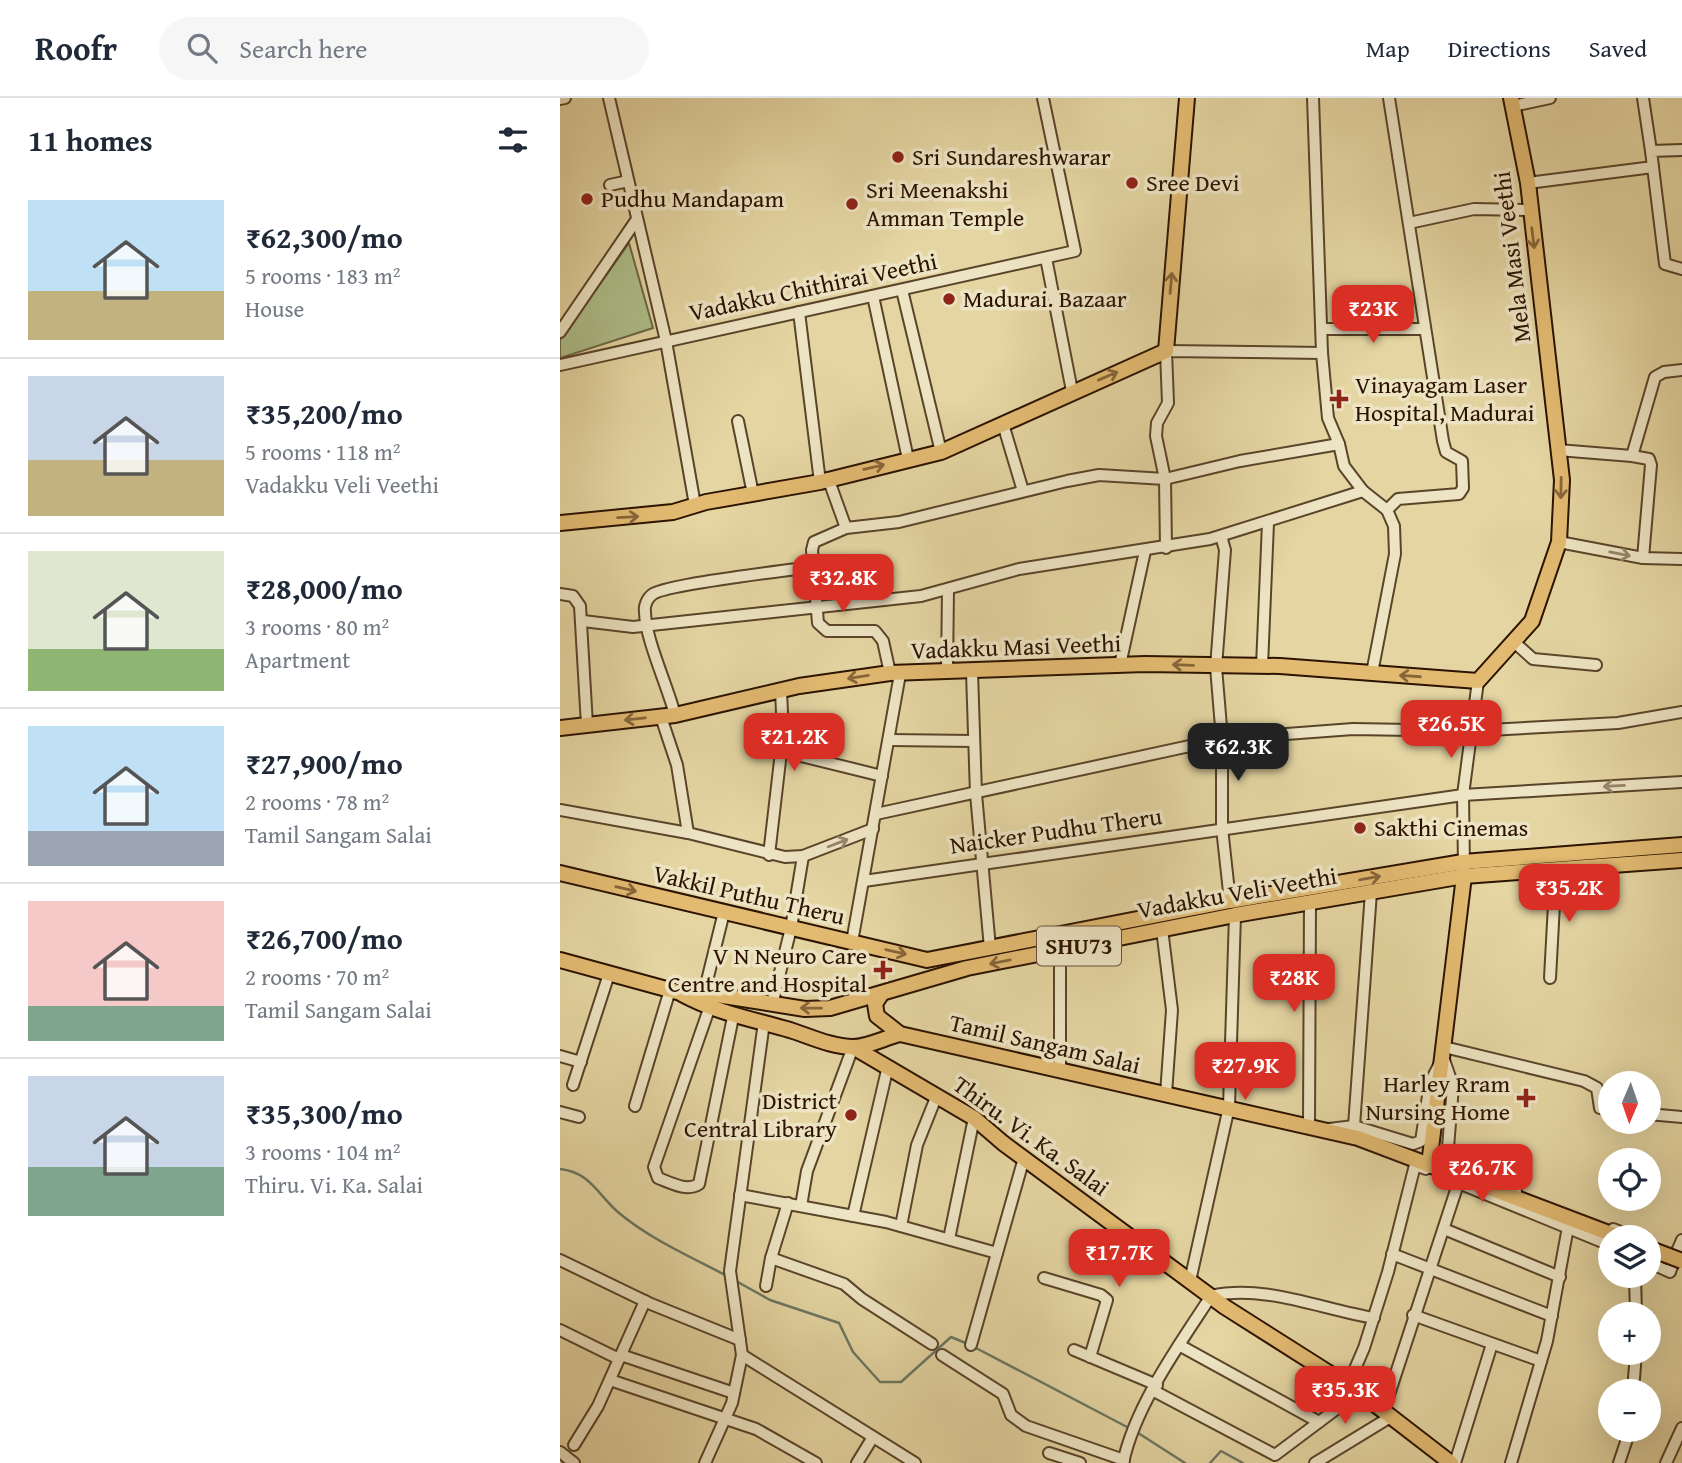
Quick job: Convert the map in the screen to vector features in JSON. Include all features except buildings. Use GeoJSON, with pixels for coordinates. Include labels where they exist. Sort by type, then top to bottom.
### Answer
{"type":"FeatureCollection","features":[{"type":"Feature","properties":{"kind":"main road"},"geometry":{"type":"LineString","coordinates":[[560,523],[649,515],[824,480],[941,452],[1166,351],[1187,98]]}},
{"type":"Feature","properties":{"kind":"main road","name":"Mela Masi Veethi"},"geometry":{"type":"LineString","coordinates":[[1478,681],[1532,621],[1559,542],[1562,480],[1528,183],[1512,102]]}},
{"type":"Feature","properties":{"kind":"main road","name":"Vadakku Masi Veethi"},"geometry":{"type":"LineString","coordinates":[[560,728],[668,716],[781,691],[895,673],[1120,665],[1262,666],[1478,681]]}},
{"type":"Feature","properties":{"kind":"main road","name":"Vadakku Veli Veethi"},"geometry":{"type":"LineString","coordinates":[[928,960],[1464,869],[1682,845]]}},
{"type":"Feature","properties":{"kind":"main road","name":"Vadakku Veli Veethi"},"geometry":{"type":"LineString","coordinates":[[560,960],[676,992],[704,993],[772,1005],[830,1008],[967,968],[1162,929],[1233,908],[1310,902],[1371,892],[1464,869],[1556,868],[1682,860]]}},
{"type":"Feature","properties":{"kind":"main road"},"geometry":{"type":"LineString","coordinates":[[1422,1165],[1440,1084],[1464,869]]}},
{"type":"Feature","properties":{"kind":"main road","name":"Vakkil Puthu Theru"},"geometry":{"type":"LineString","coordinates":[[560,873],[928,960]]}},
{"type":"Feature","properties":{"kind":"main road"},"geometry":{"type":"LineString","coordinates":[[924,981],[928,972],[928,960]]}},
{"type":"Feature","properties":{"kind":"main road","name":"Thiru. Vi. Ka. Salai"},"geometry":{"type":"LineString","coordinates":[[676,992],[709,1009],[733,1017],[853,1047],[974,1118],[1190,1281],[1353,1388],[1453,1463]]}},
{"type":"Feature","properties":{"kind":"main road"},"geometry":{"type":"LineString","coordinates":[[882,993],[875,1004],[877,1016],[900,1034]]}},
{"type":"Feature","properties":{"kind":"main road"},"geometry":{"type":"LineString","coordinates":[[853,1047],[900,1034]]}},
{"type":"Feature","properties":{"kind":"main road","name":"Tamil Sangam Salai"},"geometry":{"type":"LineString","coordinates":[[900,1034],[1316,1128],[1356,1132],[1422,1165],[1598,1229]]}},
{"type":"Feature","properties":{"kind":"main road"},"geometry":{"type":"LineString","coordinates":[[1661,1250],[1680,1257]]}},
{"type":"Feature","properties":{"kind":"street"},"geometry":{"type":"LineString","coordinates":[[609,98],[666,341],[695,505]]}},
{"type":"Feature","properties":{"kind":"street"},"geometry":{"type":"LineString","coordinates":[[1313,98],[1322,353],[1328,418],[1339,444],[1344,467],[1363,491],[1387,510],[1394,526],[1395,554],[1372,673]]}},
{"type":"Feature","properties":{"kind":"street"},"geometry":{"type":"LineString","coordinates":[[1387,510],[1398,499],[1459,495],[1464,488],[1462,461],[1446,453],[1443,441],[1423,329],[1389,98]]}},
{"type":"Feature","properties":{"kind":"street"},"geometry":{"type":"LineString","coordinates":[[1512,102],[1550,98]]}},
{"type":"Feature","properties":{"kind":"street"},"geometry":{"type":"LineString","coordinates":[[1643,98],[1665,264],[1682,269]]}},
{"type":"Feature","properties":{"kind":"street","name":"Vadakku Chithirai Veethi"},"geometry":{"type":"LineString","coordinates":[[560,365],[1075,251],[1046,99]]}},
{"type":"Feature","properties":{"kind":"street"},"geometry":{"type":"LineString","coordinates":[[1651,151],[1682,150]]}},
{"type":"Feature","properties":{"kind":"street"},"geometry":{"type":"LineString","coordinates":[[1528,183],[1653,167]]}},
{"type":"Feature","properties":{"kind":"street"},"geometry":{"type":"LineString","coordinates":[[610,185],[628,181]]}},
{"type":"Feature","properties":{"kind":"street"},"geometry":{"type":"LineString","coordinates":[[1409,223],[1474,209],[1530,210]]}},
{"type":"Feature","properties":{"kind":"street"},"geometry":{"type":"LineString","coordinates":[[560,332],[637,219]]}},
{"type":"Feature","properties":{"kind":"street"},"geometry":{"type":"LineString","coordinates":[[1046,258],[1072,391]]}},
{"type":"Feature","properties":{"kind":"street"},"geometry":{"type":"LineString","coordinates":[[902,289],[941,452]]}},
{"type":"Feature","properties":{"kind":"street"},"geometry":{"type":"LineString","coordinates":[[873,296],[908,459]]}},
{"type":"Feature","properties":{"kind":"street"},"geometry":{"type":"LineString","coordinates":[[799,312],[824,480],[846,527]]}},
{"type":"Feature","properties":{"kind":"street"},"geometry":{"type":"LineString","coordinates":[[1322,329],[1423,329]]}},
{"type":"Feature","properties":{"kind":"street"},"geometry":{"type":"LineString","coordinates":[[1166,548],[1165,479],[1156,436],[1157,423],[1168,403],[1166,351],[1322,353]]}},
{"type":"Feature","properties":{"kind":"street"},"geometry":{"type":"LineString","coordinates":[[1632,456],[1656,377],[1664,372],[1682,370]]}},
{"type":"Feature","properties":{"kind":"street"},"geometry":{"type":"LineString","coordinates":[[738,421],[753,494]]}},
{"type":"Feature","properties":{"kind":"street"},"geometry":{"type":"LineString","coordinates":[[1003,424],[1023,491]]}},
{"type":"Feature","properties":{"kind":"street"},"geometry":{"type":"LineString","coordinates":[[852,942],[888,740],[895,673],[880,634],[864,629],[823,630],[818,623],[811,567],[814,542],[846,527],[900,522],[1099,475],[1165,479],[1240,461],[1339,444]]}},
{"type":"Feature","properties":{"kind":"street"},"geometry":{"type":"LineString","coordinates":[[1558,450],[1632,456],[1650,461],[1643,558]]}},
{"type":"Feature","properties":{"kind":"street"},"geometry":{"type":"LineString","coordinates":[[583,621],[604,626],[646,625],[872,603],[948,589],[1019,569],[1166,548],[1221,536],[1363,491]]}},
{"type":"Feature","properties":{"kind":"street"},"geometry":{"type":"LineString","coordinates":[[1262,666],[1268,523]]}},
{"type":"Feature","properties":{"kind":"street"},"geometry":{"type":"LineString","coordinates":[[1190,1281],[1229,1107],[1233,908],[1222,828],[1222,738],[1216,667],[1225,550],[1221,536]]}},
{"type":"Feature","properties":{"kind":"street"},"geometry":{"type":"LineString","coordinates":[[1559,542],[1643,558],[1682,559]]}},
{"type":"Feature","properties":{"kind":"street"},"geometry":{"type":"LineString","coordinates":[[1120,665],[1145,551]]}},
{"type":"Feature","properties":{"kind":"street"},"geometry":{"type":"LineString","coordinates":[[688,833],[668,716],[646,625],[645,605],[654,592],[811,567]]}},
{"type":"Feature","properties":{"kind":"street"},"geometry":{"type":"LineString","coordinates":[[947,672],[948,589]]}},
{"type":"Feature","properties":{"kind":"street"},"geometry":{"type":"LineString","coordinates":[[560,594],[576,598],[583,621],[587,725]]}},
{"type":"Feature","properties":{"kind":"street"},"geometry":{"type":"LineString","coordinates":[[1514,641],[1533,659],[1596,665]]}},
{"type":"Feature","properties":{"kind":"street"},"geometry":{"type":"LineString","coordinates":[[972,671],[976,794],[990,948]]}},
{"type":"Feature","properties":{"kind":"street"},"geometry":{"type":"LineString","coordinates":[[1464,869],[1464,795],[1478,681]]}},
{"type":"Feature","properties":{"kind":"street"},"geometry":{"type":"LineString","coordinates":[[769,855],[781,751],[781,691]]}},
{"type":"Feature","properties":{"kind":"street"},"geometry":{"type":"LineString","coordinates":[[876,814],[1222,738],[1353,729],[1470,732],[1618,723],[1682,712]]}},
{"type":"Feature","properties":{"kind":"street"},"geometry":{"type":"LineString","coordinates":[[888,740],[974,741]]}},
{"type":"Feature","properties":{"kind":"street"},"geometry":{"type":"LineString","coordinates":[[781,751],[882,776]]}},
{"type":"Feature","properties":{"kind":"street","name":"Naicker Pudhu Theru"},"geometry":{"type":"LineString","coordinates":[[864,881],[1464,795],[1682,782]]}},
{"type":"Feature","properties":{"kind":"street"},"geometry":{"type":"LineString","coordinates":[[560,810],[688,833],[769,855],[803,856],[873,830]]}},
{"type":"Feature","properties":{"kind":"street"},"geometry":{"type":"LineString","coordinates":[[772,1005],[791,928],[803,856]]}},
{"type":"Feature","properties":{"kind":"street"},"geometry":{"type":"LineString","coordinates":[[1550,978],[1556,868]]}},
{"type":"Feature","properties":{"kind":"street"},"geometry":{"type":"LineString","coordinates":[[1371,892],[1356,1132],[1413,1144],[1421,1141],[1430,1083],[1443,1052]]}},
{"type":"Feature","properties":{"kind":"street"},"geometry":{"type":"LineString","coordinates":[[1310,902],[1316,1128]]}},
{"type":"Feature","properties":{"kind":"street"},"geometry":{"type":"LineString","coordinates":[[704,993],[724,912]]}},
{"type":"Feature","properties":{"kind":"street"},"geometry":{"type":"LineString","coordinates":[[1162,929],[1172,1010],[1166,1094]]}},
{"type":"Feature","properties":{"kind":"street"},"geometry":{"type":"LineString","coordinates":[[1060,950],[1060,1070]]}},
{"type":"Feature","properties":{"kind":"street"},"geometry":{"type":"LineString","coordinates":[[573,1085],[610,974]]}},
{"type":"Feature","properties":{"kind":"street"},"geometry":{"type":"LineString","coordinates":[[635,1105],[676,992]]}},
{"type":"Feature","properties":{"kind":"street"},"geometry":{"type":"LineString","coordinates":[[709,1009],[654,1167],[659,1178],[683,1187],[690,1188],[699,1184],[733,1017]]}},
{"type":"Feature","properties":{"kind":"street"},"geometry":{"type":"LineString","coordinates":[[720,1463],[706,1460],[726,1417],[742,1355],[730,1271],[764,1023]]}},
{"type":"Feature","properties":{"kind":"street"},"geometry":{"type":"LineString","coordinates":[[801,1206],[807,1171],[853,1047]]}},
{"type":"Feature","properties":{"kind":"street"},"geometry":{"type":"LineString","coordinates":[[1443,1052],[1584,1081],[1597,1088],[1598,1095]]}},
{"type":"Feature","properties":{"kind":"street"},"geometry":{"type":"LineString","coordinates":[[1443,1052],[1453,1086],[1447,1160],[1450,1165],[1603,1225]]}},
{"type":"Feature","properties":{"kind":"street"},"geometry":{"type":"LineString","coordinates":[[560,1056],[580,1062]]}},
{"type":"Feature","properties":{"kind":"street"},"geometry":{"type":"LineString","coordinates":[[853,1216],[888,1066]]}},
{"type":"Feature","properties":{"kind":"street"},"geometry":{"type":"LineString","coordinates":[[901,1226],[907,1182],[917,1145],[937,1096]]}},
{"type":"Feature","properties":{"kind":"street"},"geometry":{"type":"LineString","coordinates":[[560,1112],[579,1117]]}},
{"type":"Feature","properties":{"kind":"street"},"geometry":{"type":"LineString","coordinates":[[1661,1115],[1682,1117]]}},
{"type":"Feature","properties":{"kind":"street"},"geometry":{"type":"LineString","coordinates":[[949,1239],[974,1118]]}},
{"type":"Feature","properties":{"kind":"street"},"geometry":{"type":"LineString","coordinates":[[971,1345],[1024,1158]]}},
{"type":"Feature","properties":{"kind":"street"},"geometry":{"type":"LineString","coordinates":[[1074,1350],[1156,1388],[1275,1455],[1319,1422],[1353,1388],[1412,1188],[1422,1165],[1458,1184],[1598,1240]]}},
{"type":"Feature","properties":{"kind":"street"},"geometry":{"type":"LineString","coordinates":[[1315,1463],[1388,1413],[1413,1315],[1458,1184]]}},
{"type":"Feature","properties":{"kind":"street"},"geometry":{"type":"LineString","coordinates":[[740,1195],[901,1226],[997,1253]]}},
{"type":"Feature","properties":{"kind":"street"},"geometry":{"type":"LineString","coordinates":[[766,1286],[771,1258],[788,1203]]}},
{"type":"Feature","properties":{"kind":"street"},"geometry":{"type":"LineString","coordinates":[[1511,1463],[1541,1362],[1568,1227]]}},
{"type":"Feature","properties":{"kind":"street"},"geometry":{"type":"LineString","coordinates":[[1444,1228],[1560,1277]]}},
{"type":"Feature","properties":{"kind":"street"},"geometry":{"type":"LineString","coordinates":[[1661,1268],[1670,1272],[1680,1257],[1682,1240]]}},
{"type":"Feature","properties":{"kind":"street"},"geometry":{"type":"LineString","coordinates":[[1392,1254],[1552,1316]]}},
{"type":"Feature","properties":{"kind":"street"},"geometry":{"type":"LineString","coordinates":[[771,1258],[844,1284],[862,1300],[932,1344]]}},
{"type":"Feature","properties":{"kind":"street"},"geometry":{"type":"LineString","coordinates":[[560,1260],[645,1301],[740,1340]]}},
{"type":"Feature","properties":{"kind":"street"},"geometry":{"type":"LineString","coordinates":[[1044,1278],[1101,1295],[1107,1300],[1090,1357]]}},
{"type":"Feature","properties":{"kind":"street"},"geometry":{"type":"LineString","coordinates":[[942,1355],[1003,1394],[1012,1415],[1026,1426],[1124,1462],[1132,1428],[1179,1345],[1211,1296],[1252,1293],[1374,1318]]}},
{"type":"Feature","properties":{"kind":"street"},"geometry":{"type":"LineString","coordinates":[[574,1445],[610,1380],[645,1301]]}},
{"type":"Feature","properties":{"kind":"street"},"geometry":{"type":"LineString","coordinates":[[1413,1315],[1541,1362]]}},
{"type":"Feature","properties":{"kind":"street"},"geometry":{"type":"LineString","coordinates":[[560,1330],[620,1357],[734,1393]]}},
{"type":"Feature","properties":{"kind":"street"},"geometry":{"type":"LineString","coordinates":[[1453,1463],[1492,1343]]}},
{"type":"Feature","properties":{"kind":"street"},"geometry":{"type":"LineString","coordinates":[[1179,1345],[1319,1422]]}},
{"type":"Feature","properties":{"kind":"street"},"geometry":{"type":"LineString","coordinates":[[742,1355],[915,1463]]}},
{"type":"Feature","properties":{"kind":"street"},"geometry":{"type":"LineString","coordinates":[[610,1380],[726,1417],[772,1436],[816,1463]]}},
{"type":"Feature","properties":{"kind":"street"},"geometry":{"type":"LineString","coordinates":[[1666,1463],[1682,1428]]}},
{"type":"Feature","properties":{"kind":"street"},"geometry":{"type":"LineString","coordinates":[[857,1463],[873,1437]]}},
{"type":"Feature","properties":{"kind":"street"},"geometry":{"type":"LineString","coordinates":[[1619,1463],[1626,1442]]}},
{"type":"Feature","properties":{"kind":"street"},"geometry":{"type":"LineString","coordinates":[[560,1452],[574,1463]]}},
{"type":"Feature","properties":{"kind":"street"},"geometry":{"type":"LineString","coordinates":[[1049,1453],[1080,1463]]}},
{"type":"Feature","properties":{"kind":"green space"},"geometry":{"type":"Polygon","coordinates":[[[629,243],[653,328],[560,358],[560,340],[629,243]]]}},
{"type":"Feature","properties":{"kind":"waterway"},"geometry":{"type":"LineString","coordinates":[[560,1169],[586,1179],[619,1213],[644,1231],[727,1276]]}},
{"type":"Feature","properties":{"kind":"waterway"},"geometry":{"type":"LineString","coordinates":[[736,1281],[770,1300],[839,1323],[853,1352],[880,1382],[901,1382],[951,1337],[968,1344]]}},
{"type":"Feature","properties":{"kind":"waterway"},"geometry":{"type":"LineString","coordinates":[[974,1347],[1129,1428]]}},
{"type":"Feature","properties":{"kind":"waterway"},"geometry":{"type":"LineString","coordinates":[[1135,1431],[1185,1463]]}},
{"type":"Feature","properties":{"kind":"waterway"},"geometry":{"type":"LineString","coordinates":[[1210,1463],[1221,1451],[1243,1463]]}},
{"type":"Feature","properties":{"kind":"place","name":"Sri Sundareshwarar"},"geometry":{"type":"Point","coordinates":[898,157]}},
{"type":"Feature","properties":{"kind":"place","name":"Sree Devi"},"geometry":{"type":"Point","coordinates":[1132,183]}},
{"type":"Feature","properties":{"kind":"place","name":"Pudhu Mandapam"},"geometry":{"type":"Point","coordinates":[587,199]}},
{"type":"Feature","properties":{"kind":"place","name":"Sri Meenakshi Amman Temple"},"geometry":{"type":"Point","coordinates":[852,204]}},
{"type":"Feature","properties":{"kind":"place","name":"Madurai. Bazaar"},"geometry":{"type":"Point","coordinates":[949,299]}},
{"type":"Feature","properties":{"kind":"place","name":"Vinayagam Laser Hospital, Madurai"},"geometry":{"type":"Point","coordinates":[1339,399]}},
{"type":"Feature","properties":{"kind":"place","name":"Sakthi Cinemas"},"geometry":{"type":"Point","coordinates":[1360,828]}},
{"type":"Feature","properties":{"kind":"place","name":"V N Neuro Care Centre and Hospital"},"geometry":{"type":"Point","coordinates":[883,970]}},
{"type":"Feature","properties":{"kind":"place","name":"Harley Rram Nursing Home"},"geometry":{"type":"Point","coordinates":[1526,1098]}},
{"type":"Feature","properties":{"kind":"place","name":"District Central Library"},"geometry":{"type":"Point","coordinates":[851,1115]}}]}
